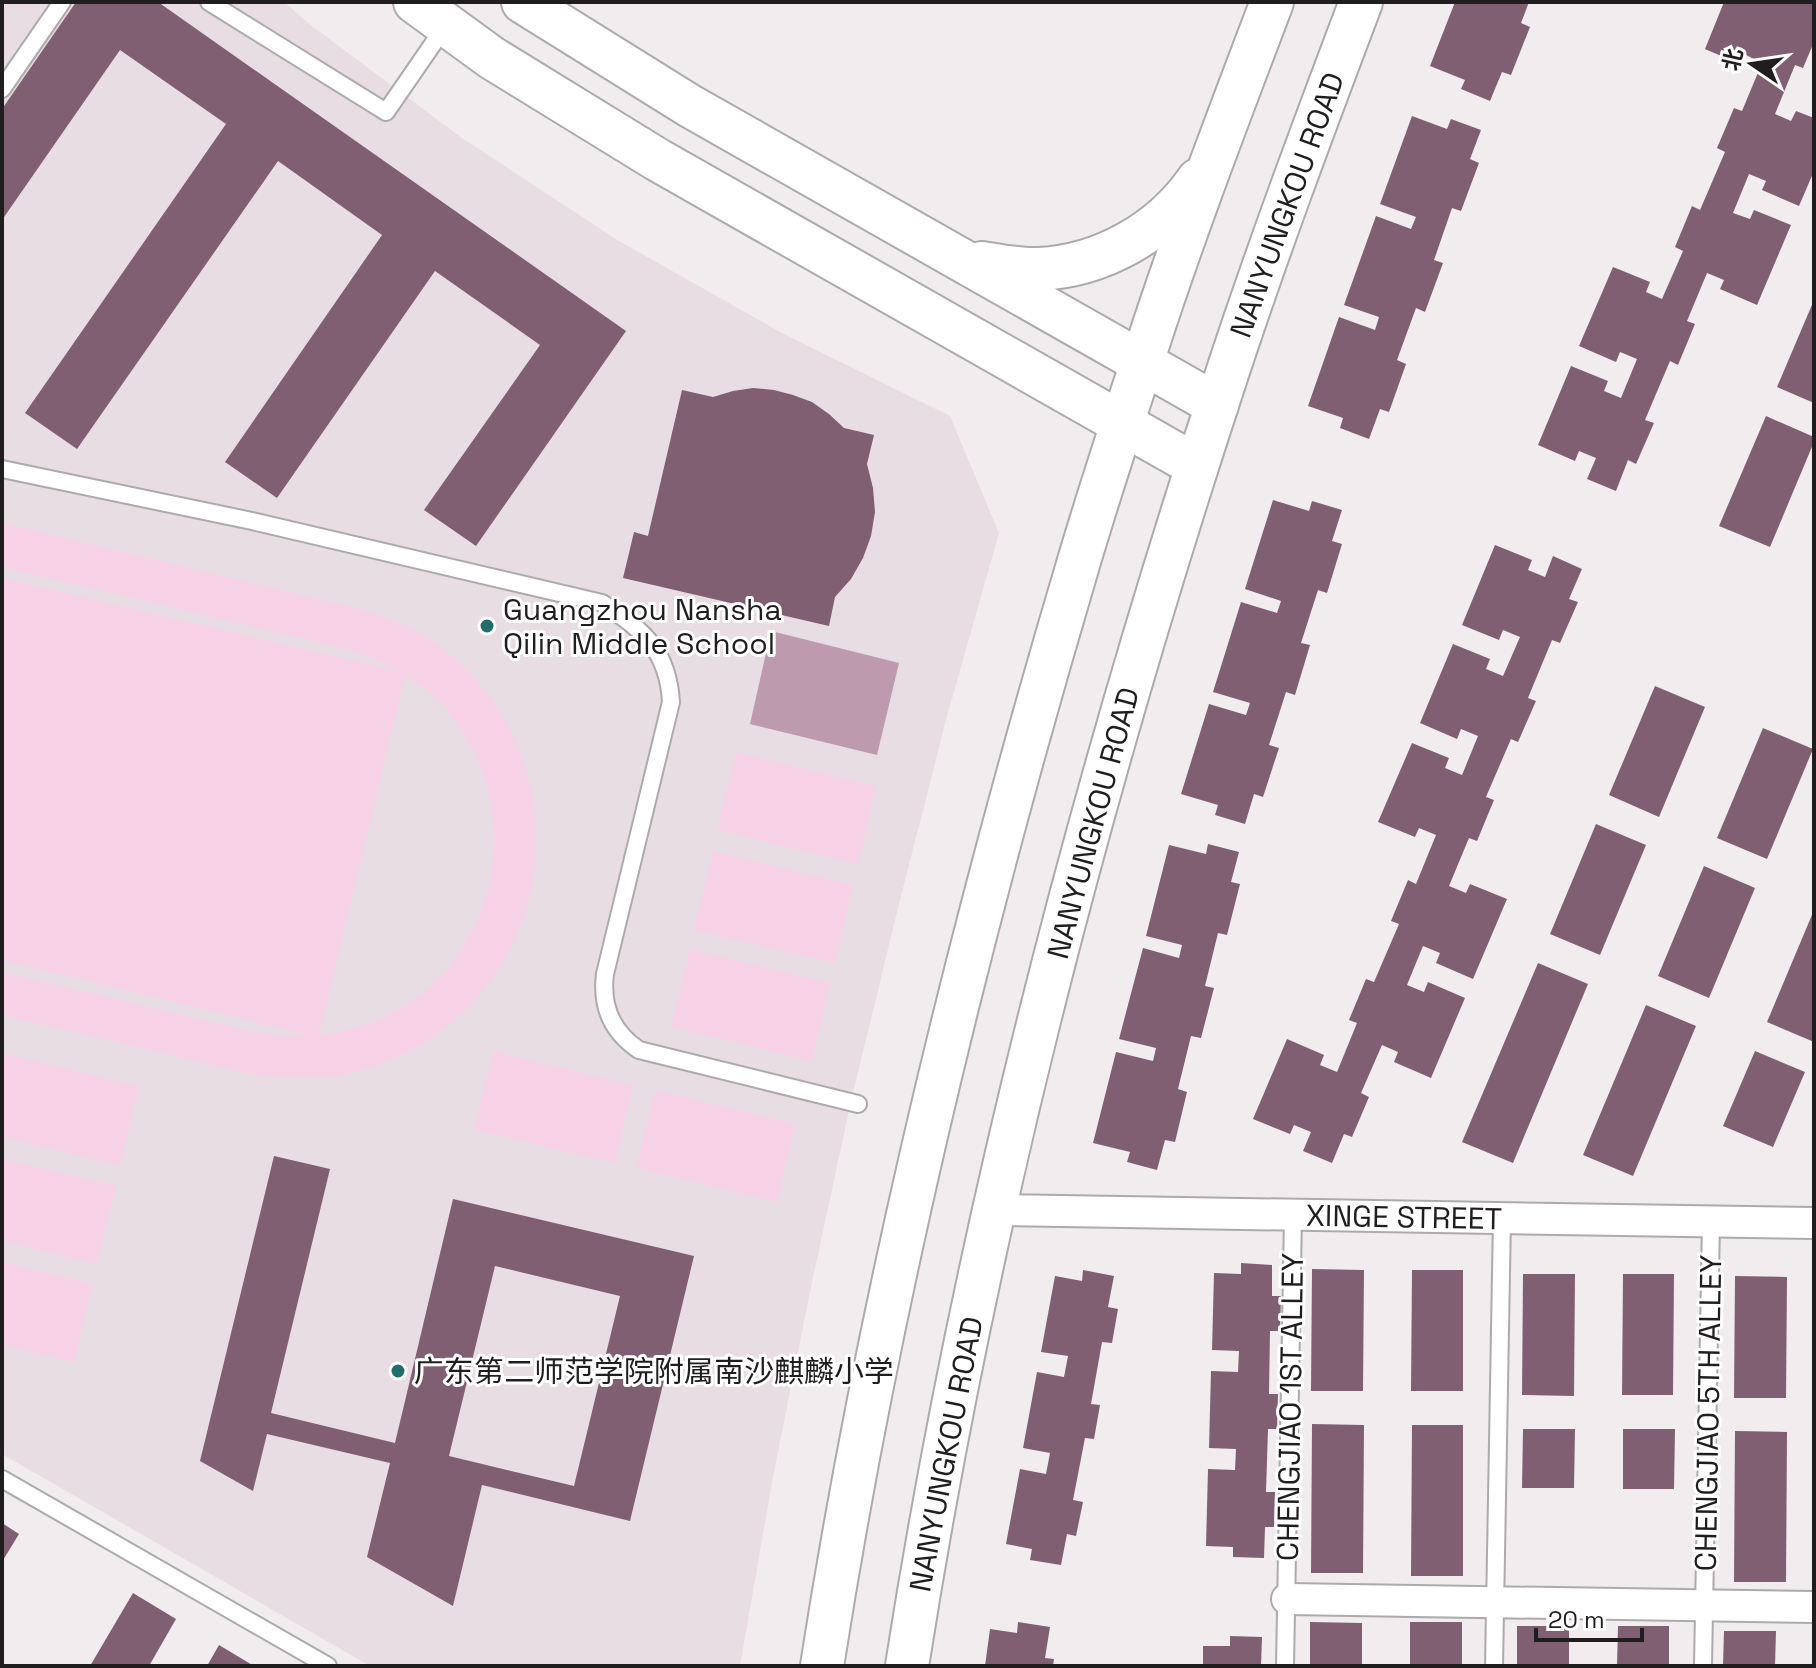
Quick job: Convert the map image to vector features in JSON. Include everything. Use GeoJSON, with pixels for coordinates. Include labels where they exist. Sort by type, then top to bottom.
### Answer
{"type":"FeatureCollection","features":[{"type":"Feature","properties":{"kind":"main road"},"geometry":{"type":"LineString","coordinates":[[523,2],[690,106],[1217,405]]}},
{"type":"Feature","properties":{"kind":"main road"},"geometry":{"type":"LineString","coordinates":[[822,1666],[869,1402],[914,1191],[963,980],[1018,771],[1078,564],[1142,362],[1272,2]]}},
{"type":"Feature","properties":{"kind":"main road","name":"NANYUNGKOU ROAD"},"geometry":{"type":"LineString","coordinates":[[907,1666],[951,1418],[995,1210],[1044,1000],[1099,794],[1217,405],[1299,168],[1361,2]]}},
{"type":"Feature","properties":{"kind":"main road"},"geometry":{"type":"LineString","coordinates":[[431,13],[492,58],[658,160],[1197,466]]}},
{"type":"Feature","properties":{"kind":"main road"},"geometry":{"type":"LineString","coordinates":[[949,252],[1008,268],[1039,269],[1099,257],[1153,228],[1176,207],[1196,184],[1212,158],[1224,129]]}},
{"type":"Feature","properties":{"kind":"street","name":"XINGE STREET"},"geometry":{"type":"LineString","coordinates":[[995,1210],[1814,1223]]}},
{"type":"Feature","properties":{"kind":"street"},"geometry":{"type":"LineString","coordinates":[[1287,1599],[1814,1607]]}},
{"type":"Feature","properties":{"kind":"lane"},"geometry":{"type":"LineString","coordinates":[[2,89],[62,2]]}},
{"type":"Feature","properties":{"kind":"lane"},"geometry":{"type":"LineString","coordinates":[[209,2],[386,112],[431,13]]}},
{"type":"Feature","properties":{"kind":"lane"},"geometry":{"type":"LineString","coordinates":[[2,469],[252,521],[602,603],[631,621],[665,667],[671,702],[605,974],[603,991],[610,1017],[626,1041],[639,1050],[858,1104]]}},
{"type":"Feature","properties":{"kind":"lane","name":"CHENGJIAO 1ST ALLEY"},"geometry":{"type":"LineString","coordinates":[[1285,1666],[1293,1215]]}},
{"type":"Feature","properties":{"kind":"lane"},"geometry":{"type":"LineString","coordinates":[[1494,1666],[1502,1218]]}},
{"type":"Feature","properties":{"kind":"lane","name":"CHENGJIAO 5TH ALLEY"},"geometry":{"type":"LineString","coordinates":[[1703,1666],[1711,1221]]}},
{"type":"Feature","properties":{"kind":"lane"},"geometry":{"type":"LineString","coordinates":[[2,1479],[328,1666]]}},
{"type":"Feature","properties":{"kind":"shaded area","name":"Guangzhou Nansha Qilin Middle School"},"geometry":{"type":"Polygon","coordinates":[[[2,2],[284,2],[462,138],[619,241],[782,333],[950,416],[999,533],[946,720],[852,1097],[773,1477],[740,1666],[370,1666],[2,1454],[2,2]]]}},
{"type":"Feature","properties":{"kind":"shaded area"},"geometry":{"type":"Polygon","coordinates":[[[2,523],[357,608],[403,625],[429,639],[474,678],[507,724],[528,775],[536,829],[532,884],[516,937],[487,985],[446,1027],[405,1054],[360,1071],[318,1078],[246,1073],[2,1015],[2,972],[254,1032],[314,1036],[2,960],[2,578],[401,672],[346,649],[2,567],[2,523]],[[405,675],[319,1036],[378,1020],[411,1002],[438,979],[460,953],[488,891],[494,858],[494,823],[488,789],[463,732],[437,700],[405,675]]]}},
{"type":"Feature","properties":{"kind":"shaded area"},"geometry":{"type":"Polygon","coordinates":[[[771,631],[899,663],[877,755],[750,724],[771,631]]]}},
{"type":"Feature","properties":{"kind":"shaded area"},"geometry":{"type":"Polygon","coordinates":[[[736,752],[876,786],[858,864],[717,830],[736,752]]]}},
{"type":"Feature","properties":{"kind":"shaded area"},"geometry":{"type":"Polygon","coordinates":[[[713,851],[853,885],[835,963],[694,930],[713,851]]]}},
{"type":"Feature","properties":{"kind":"shaded area"},"geometry":{"type":"Polygon","coordinates":[[[690,949],[830,983],[812,1061],[671,1027],[690,949]]]}},
{"type":"Feature","properties":{"kind":"shaded area"},"geometry":{"type":"Polygon","coordinates":[[[493,1051],[633,1085],[615,1163],[474,1130],[493,1051]]]}},
{"type":"Feature","properties":{"kind":"shaded area"},"geometry":{"type":"Polygon","coordinates":[[[2,1053],[139,1086],[120,1165],[2,1137],[2,1053]]]}},
{"type":"Feature","properties":{"kind":"shaded area"},"geometry":{"type":"Polygon","coordinates":[[[655,1090],[795,1124],[777,1202],[636,1168],[655,1090]]]}},
{"type":"Feature","properties":{"kind":"shaded area"},"geometry":{"type":"Polygon","coordinates":[[[2,1159],[116,1186],[97,1264],[2,1241],[2,1159]]]}},
{"type":"Feature","properties":{"kind":"shaded area"},"geometry":{"type":"Polygon","coordinates":[[[2,1262],[92,1284],[74,1362],[2,1345],[2,1262]]]}},
{"type":"Feature","properties":{"kind":"building"},"geometry":{"type":"Polygon","coordinates":[[[76,2],[158,2],[626,331],[476,546],[424,510],[540,345],[435,271],[277,498],[225,462],[382,235],[278,161],[77,449],[25,413],[226,124],[120,50],[2,220],[2,109],[76,2]]]}},
{"type":"Feature","properties":{"kind":"building"},"geometry":{"type":"Polygon","coordinates":[[[1455,2],[1529,2],[1521,23],[1530,27],[1511,75],[1502,72],[1490,101],[1461,89],[1465,80],[1430,66],[1455,2]]]}},
{"type":"Feature","properties":{"kind":"building"},"geometry":{"type":"Polygon","coordinates":[[[1724,2],[1814,2],[1814,42],[1803,68],[1795,65],[1775,114],[1791,121],[1796,111],[1814,118],[1814,171],[1799,206],[1762,190],[1766,181],[1749,174],[1733,213],[1750,219],[1754,210],[1791,225],[1757,305],[1720,289],[1724,280],[1707,273],[1687,321],[1695,324],[1678,365],[1670,361],[1645,420],[1654,423],[1636,464],[1628,460],[1616,491],[1587,479],[1596,458],[1579,451],[1575,461],[1538,445],[1571,366],[1608,381],[1604,391],[1621,398],[1637,359],[1620,352],[1616,362],[1579,346],[1613,267],[1650,282],[1646,292],[1662,299],[1683,251],[1675,247],[1692,206],[1700,210],[1725,152],[1717,148],[1734,108],[1742,111],[1762,63],[1746,55],[1742,65],[1705,49],[1724,2]]]}},
{"type":"Feature","properties":{"kind":"building"},"geometry":{"type":"Polygon","coordinates":[[[1412,116],[1447,129],[1451,119],[1481,130],[1470,159],[1479,163],[1461,211],[1452,208],[1434,260],[1443,263],[1425,312],[1416,308],[1397,360],[1406,364],[1389,412],[1380,409],[1369,439],[1340,428],[1343,418],[1308,406],[1339,317],[1375,330],[1379,317],[1344,305],[1376,216],[1411,229],[1416,217],[1380,204],[1412,116]]]}},
{"type":"Feature","properties":{"kind":"building"},"geometry":{"type":"Polygon","coordinates":[[[1814,300],[1814,403],[1777,387],[1814,300]]]}},
{"type":"Feature","properties":{"kind":"building"},"geometry":{"type":"Polygon","coordinates":[[[753,388],[774,390],[812,402],[844,428],[874,435],[867,464],[875,512],[871,536],[851,579],[835,597],[829,626],[623,578],[634,532],[648,536],[682,390],[713,397],[753,388]]]}},
{"type":"Feature","properties":{"kind":"building"},"geometry":{"type":"Polygon","coordinates":[[[1766,416],[1814,437],[1770,547],[1719,526],[1766,416]]]}},
{"type":"Feature","properties":{"kind":"building"},"geometry":{"type":"Polygon","coordinates":[[[1273,500],[1309,511],[1312,501],[1342,510],[1332,541],[1342,544],[1327,593],[1318,590],[1301,643],[1310,645],[1295,695],[1286,692],[1269,745],[1279,748],[1263,797],[1254,794],[1245,824],[1215,815],[1218,805],[1181,794],[1209,704],[1246,715],[1250,703],[1213,692],[1241,602],[1277,613],[1281,601],[1245,589],[1273,500]]]}},
{"type":"Feature","properties":{"kind":"building"},"geometry":{"type":"Polygon","coordinates":[[[1495,545],[1532,560],[1528,570],[1545,577],[1553,556],[1582,569],[1569,599],[1578,602],[1560,643],[1552,640],[1528,698],[1536,701],[1518,742],[1511,739],[1486,797],[1494,800],[1477,841],[1469,838],[1449,886],[1466,893],[1470,884],[1507,899],[1473,979],[1436,963],[1440,953],[1423,946],[1407,985],[1424,992],[1428,982],[1465,998],[1431,1078],[1394,1062],[1398,1052],[1382,1045],[1361,1093],[1369,1097],[1352,1137],[1344,1134],[1332,1163],[1303,1151],[1311,1132],[1294,1125],[1290,1134],[1253,1119],[1287,1039],[1324,1055],[1320,1065],[1337,1072],[1357,1023],[1349,1020],[1366,979],[1374,982],[1399,924],[1391,921],[1408,880],[1416,884],[1436,835],[1419,828],[1415,837],[1378,822],[1412,743],[1449,758],[1445,768],[1462,775],[1478,736],[1461,729],[1457,739],[1420,723],[1453,644],[1490,659],[1486,669],[1503,676],[1520,637],[1503,630],[1499,640],[1462,625],[1495,545]]]}},
{"type":"Feature","properties":{"kind":"building"},"geometry":{"type":"Polygon","coordinates":[[[1655,686],[1705,707],[1659,817],[1609,795],[1655,686]]]}},
{"type":"Feature","properties":{"kind":"building"},"geometry":{"type":"Polygon","coordinates":[[[1763,728],[1813,749],[1767,859],[1717,838],[1763,728]]]}},
{"type":"Feature","properties":{"kind":"building"},"geometry":{"type":"Polygon","coordinates":[[[1596,824],[1646,845],[1600,955],[1550,934],[1596,824]]]}},
{"type":"Feature","properties":{"kind":"building"},"geometry":{"type":"Polygon","coordinates":[[[1208,844],[1239,852],[1231,882],[1240,884],[1227,935],[1218,933],[1205,986],[1214,988],[1201,1038],[1191,1036],[1178,1089],[1187,1092],[1175,1142],[1165,1140],[1157,1170],[1127,1162],[1130,1152],[1093,1143],[1116,1052],[1153,1061],[1156,1048],[1119,1039],[1143,948],[1179,958],[1182,945],[1146,936],[1169,845],[1206,854],[1208,844]]]}},
{"type":"Feature","properties":{"kind":"building"},"geometry":{"type":"Polygon","coordinates":[[[1704,866],[1755,888],[1709,998],[1658,976],[1704,866]]]}},
{"type":"Feature","properties":{"kind":"building"},"geometry":{"type":"Polygon","coordinates":[[[1814,910],[1814,1042],[1767,1022],[1814,910]]]}},
{"type":"Feature","properties":{"kind":"building"},"geometry":{"type":"Polygon","coordinates":[[[1538,963],[1588,984],[1513,1163],[1462,1142],[1538,963]]]}},
{"type":"Feature","properties":{"kind":"building"},"geometry":{"type":"Polygon","coordinates":[[[1646,1005],[1696,1026],[1633,1176],[1583,1155],[1646,1005]]]}},
{"type":"Feature","properties":{"kind":"building"},"geometry":{"type":"Polygon","coordinates":[[[1755,1051],[1805,1072],[1773,1147],[1723,1126],[1755,1051]]]}},
{"type":"Feature","properties":{"kind":"building"},"geometry":{"type":"Polygon","coordinates":[[[274,1156],[330,1169],[271,1413],[395,1443],[453,1199],[694,1256],[630,1521],[482,1485],[453,1606],[367,1557],[390,1463],[267,1434],[253,1491],[200,1461],[274,1156]],[[495,1266],[449,1456],[574,1486],[620,1296],[495,1266]]]}},
{"type":"Feature","properties":{"kind":"building"},"geometry":{"type":"Polygon","coordinates":[[[1241,1263],[1272,1265],[1272,1296],[1281,1296],[1280,1331],[1270,1331],[1269,1394],[1278,1394],[1277,1429],[1268,1429],[1266,1492],[1275,1492],[1274,1527],[1265,1527],[1264,1558],[1233,1557],[1233,1547],[1206,1546],[1208,1469],[1235,1470],[1236,1449],[1209,1448],[1211,1371],[1238,1372],[1239,1351],[1212,1350],[1214,1273],[1241,1274],[1241,1263]]]}},
{"type":"Feature","properties":{"kind":"building"},"geometry":{"type":"Polygon","coordinates":[[[1312,1269],[1364,1270],[1363,1391],[1311,1391],[1312,1269]]]}},
{"type":"Feature","properties":{"kind":"building"},"geometry":{"type":"Polygon","coordinates":[[[1083,1270],[1114,1276],[1108,1307],[1118,1309],[1112,1343],[1102,1342],[1091,1404],[1100,1405],[1094,1439],[1085,1438],[1073,1500],[1083,1502],[1076,1536],[1067,1534],[1061,1565],[1030,1560],[1032,1549],[1006,1544],[1020,1469],[1046,1474],[1050,1453],[1023,1448],[1037,1372],[1064,1377],[1068,1356],[1041,1352],[1055,1276],[1082,1281],[1083,1270]]]}},
{"type":"Feature","properties":{"kind":"building"},"geometry":{"type":"Polygon","coordinates":[[[1412,1270],[1463,1270],[1463,1391],[1411,1391],[1412,1270]]]}},
{"type":"Feature","properties":{"kind":"building"},"geometry":{"type":"Polygon","coordinates":[[[1523,1274],[1575,1274],[1574,1396],[1522,1395],[1523,1274]]]}},
{"type":"Feature","properties":{"kind":"building"},"geometry":{"type":"Polygon","coordinates":[[[1623,1274],[1674,1274],[1673,1395],[1622,1395],[1623,1274]]]}},
{"type":"Feature","properties":{"kind":"building"},"geometry":{"type":"Polygon","coordinates":[[[1735,1276],[1787,1277],[1786,1398],[1734,1398],[1735,1276]]]}},
{"type":"Feature","properties":{"kind":"building"},"geometry":{"type":"Polygon","coordinates":[[[1312,1424],[1364,1425],[1363,1573],[1311,1573],[1312,1424]]]}},
{"type":"Feature","properties":{"kind":"building"},"geometry":{"type":"Polygon","coordinates":[[[1412,1425],[1463,1425],[1463,1576],[1411,1576],[1412,1425]]]}},
{"type":"Feature","properties":{"kind":"building"},"geometry":{"type":"Polygon","coordinates":[[[1523,1429],[1575,1429],[1574,1488],[1522,1488],[1523,1429]]]}},
{"type":"Feature","properties":{"kind":"building"},"geometry":{"type":"Polygon","coordinates":[[[1623,1429],[1675,1429],[1674,1489],[1623,1489],[1623,1429]]]}},
{"type":"Feature","properties":{"kind":"building"},"geometry":{"type":"Polygon","coordinates":[[[1735,1431],[1787,1432],[1786,1582],[1734,1582],[1735,1431]]]}},
{"type":"Feature","properties":{"kind":"building"},"geometry":{"type":"Polygon","coordinates":[[[2,1523],[19,1534],[2,1562],[2,1523]]]}},
{"type":"Feature","properties":{"kind":"building"},"geometry":{"type":"Polygon","coordinates":[[[133,1593],[176,1619],[149,1666],[90,1666],[133,1593]]]}},
{"type":"Feature","properties":{"kind":"building"},"geometry":{"type":"Polygon","coordinates":[[[1018,1622],[1050,1627],[1045,1658],[1054,1659],[1053,1666],[985,1666],[990,1629],[1017,1633],[1018,1622]]]}},
{"type":"Feature","properties":{"kind":"building"},"geometry":{"type":"Polygon","coordinates":[[[1310,1622],[1362,1623],[1362,1666],[1310,1666],[1310,1622]]]}},
{"type":"Feature","properties":{"kind":"building"},"geometry":{"type":"Polygon","coordinates":[[[1410,1622],[1462,1622],[1462,1666],[1410,1666],[1410,1622]]]}},
{"type":"Feature","properties":{"kind":"building"},"geometry":{"type":"Polygon","coordinates":[[[1517,1626],[1569,1626],[1569,1666],[1517,1666],[1517,1626]]]}},
{"type":"Feature","properties":{"kind":"building"},"geometry":{"type":"Polygon","coordinates":[[[1618,1626],[1669,1626],[1669,1666],[1617,1666],[1618,1626]]]}},
{"type":"Feature","properties":{"kind":"building"},"geometry":{"type":"Polygon","coordinates":[[[1724,1631],[1776,1631],[1775,1666],[1723,1666],[1724,1631]]]}},
{"type":"Feature","properties":{"kind":"building"},"geometry":{"type":"Polygon","coordinates":[[[1230,1636],[1262,1637],[1261,1666],[1203,1666],[1203,1646],[1230,1646],[1230,1636]]]}},
{"type":"Feature","properties":{"kind":"building"},"geometry":{"type":"Polygon","coordinates":[[[219,1645],[254,1666],[207,1666],[219,1645]]]}},
{"type":"Feature","properties":{"kind":"place","name":"Guangzhou Nansha Qilin Middle School"},"geometry":{"type":"Point","coordinates":[487,626]}},
{"type":"Feature","properties":{"kind":"place","name":"广东第二师范学院附属南沙麒麟小学"},"geometry":{"type":"Point","coordinates":[398,1371]}}]}
